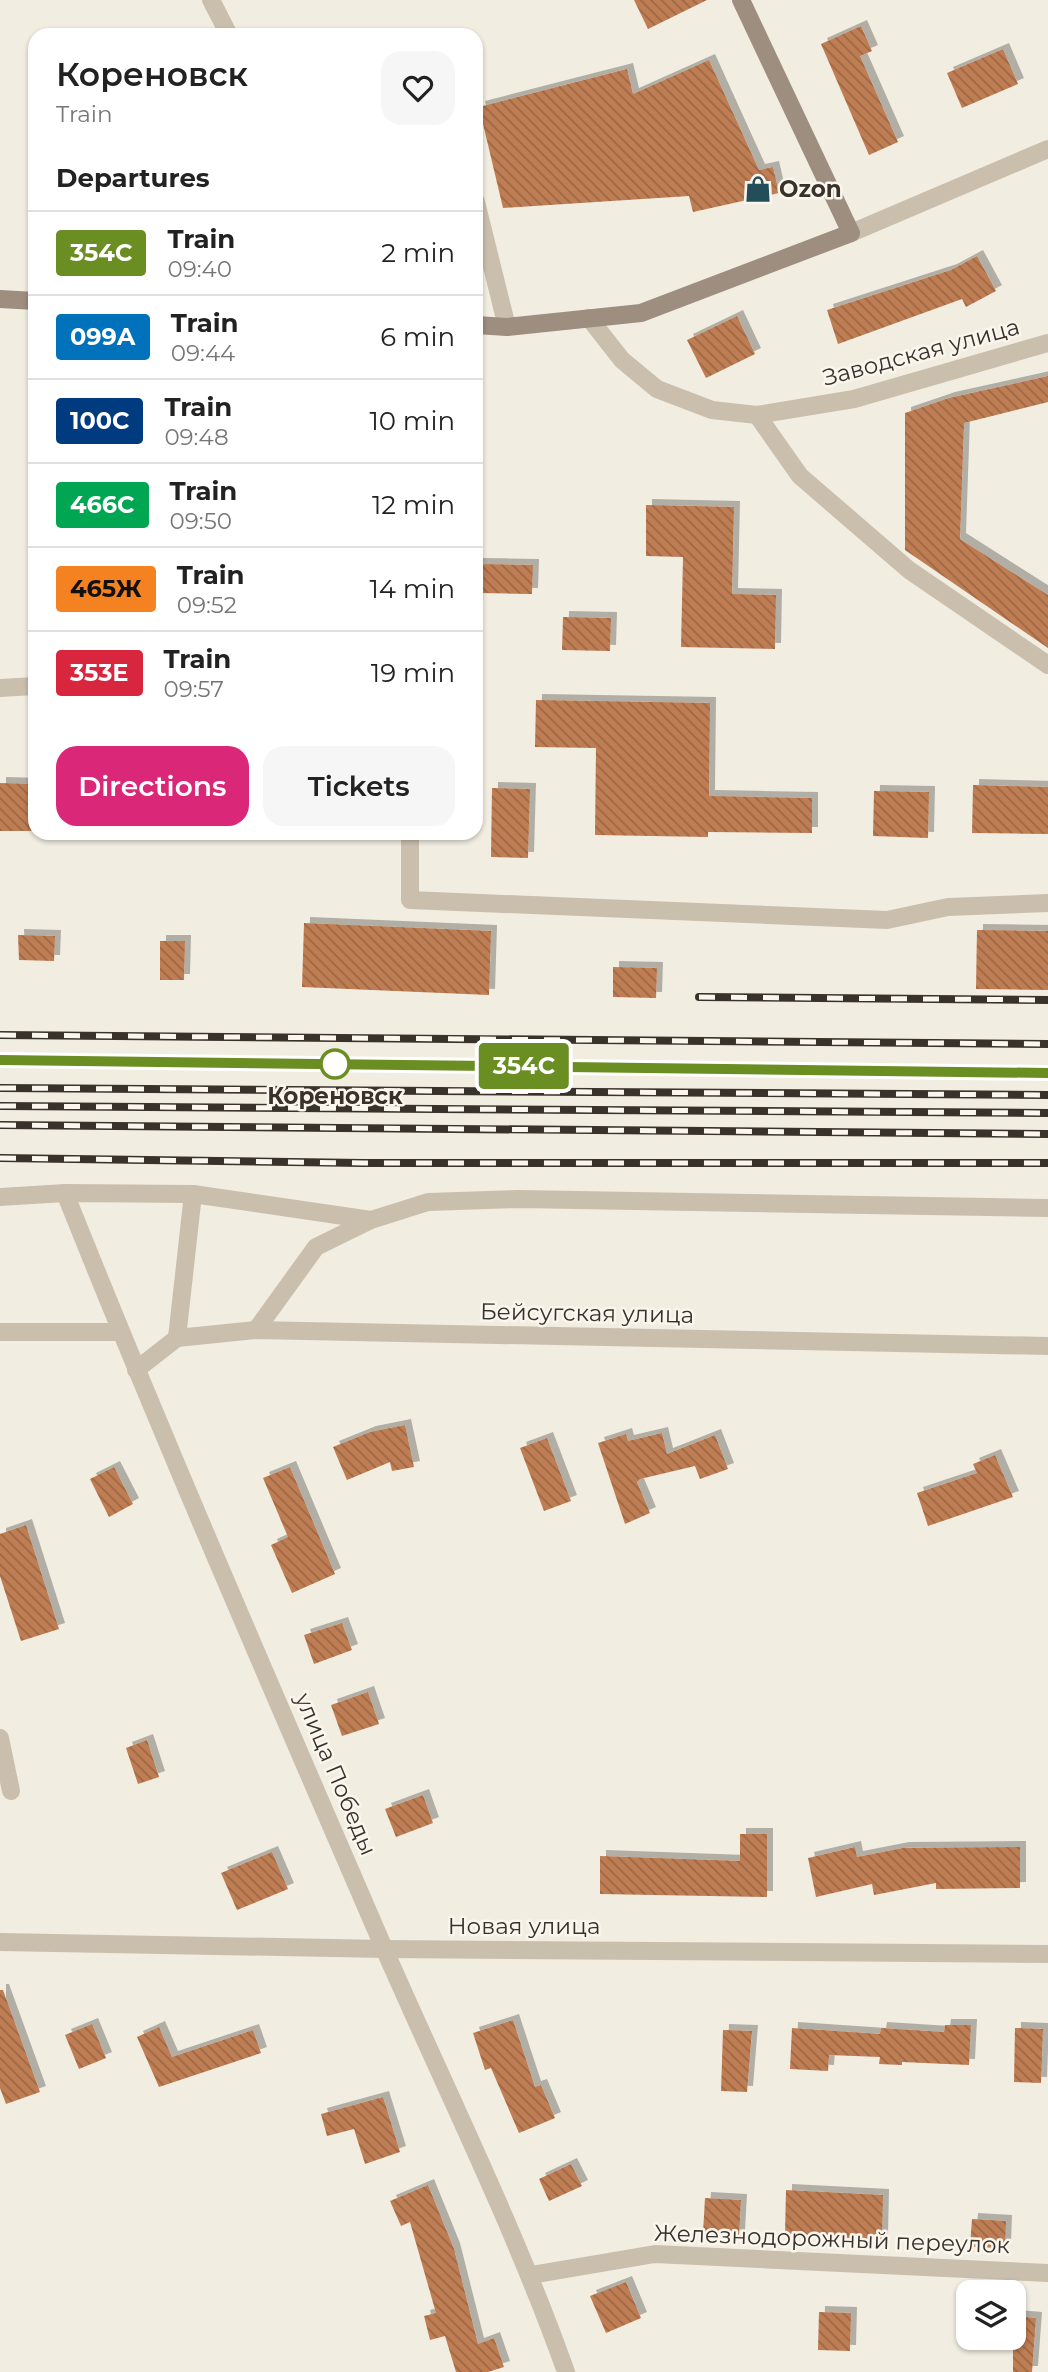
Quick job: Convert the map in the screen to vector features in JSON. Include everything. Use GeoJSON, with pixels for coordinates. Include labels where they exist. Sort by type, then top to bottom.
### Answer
{"type":"FeatureCollection","features":[{"type":"Feature","properties":{"kind":"main road"},"geometry":{"type":"LineString","coordinates":[[483,325],[507,327],[641,313],[851,233],[741,0]]}},
{"type":"Feature","properties":{"kind":"main road"},"geometry":{"type":"LineString","coordinates":[[0,299],[28,301]]}},
{"type":"Feature","properties":{"kind":"street"},"geometry":{"type":"LineString","coordinates":[[211,0],[225,28]]}},
{"type":"Feature","properties":{"kind":"street"},"geometry":{"type":"LineString","coordinates":[[851,233],[1048,149]]}},
{"type":"Feature","properties":{"kind":"street"},"geometry":{"type":"LineString","coordinates":[[483,230],[507,327]]}},
{"type":"Feature","properties":{"kind":"street","name":"Заводская улица"},"geometry":{"type":"LineString","coordinates":[[589,318],[622,360],[657,389],[712,410],[757,415],[854,399],[1048,343]]}},
{"type":"Feature","properties":{"kind":"street"},"geometry":{"type":"LineString","coordinates":[[757,415],[800,475],[909,570],[1048,665]]}},
{"type":"Feature","properties":{"kind":"street"},"geometry":{"type":"LineString","coordinates":[[0,688],[28,686]]}},
{"type":"Feature","properties":{"kind":"street"},"geometry":{"type":"LineString","coordinates":[[410,840],[410,900],[887,920],[948,907],[1048,903]]}},
{"type":"Feature","properties":{"kind":"street"},"geometry":{"type":"LineString","coordinates":[[0,1197],[65,1193],[193,1194],[371,1220]]}},
{"type":"Feature","properties":{"kind":"street","name":"улица Победы"},"geometry":{"type":"LineString","coordinates":[[65,1193],[136,1370],[385,1949],[531,2275],[566,2372]]}},
{"type":"Feature","properties":{"kind":"street"},"geometry":{"type":"LineString","coordinates":[[136,1370],[177,1338],[193,1194]]}},
{"type":"Feature","properties":{"kind":"street"},"geometry":{"type":"LineString","coordinates":[[256,1331],[316,1247],[371,1220],[428,1202],[519,1199],[1048,1208]]}},
{"type":"Feature","properties":{"kind":"street","name":"Бейсугская улица"},"geometry":{"type":"LineString","coordinates":[[177,1338],[256,1331],[1048,1346]]}},
{"type":"Feature","properties":{"kind":"street"},"geometry":{"type":"LineString","coordinates":[[0,1332],[120,1332]]}},
{"type":"Feature","properties":{"kind":"street"},"geometry":{"type":"LineString","coordinates":[[0,1738],[11,1791]]}},
{"type":"Feature","properties":{"kind":"street","name":"Новая улица"},"geometry":{"type":"LineString","coordinates":[[0,1942],[385,1949],[1048,1954]]}},
{"type":"Feature","properties":{"kind":"street","name":"Железнодорожный переулок"},"geometry":{"type":"LineString","coordinates":[[531,2275],[655,2254],[1048,2273]]}},
{"type":"Feature","properties":{"kind":"building"},"geometry":{"type":"Polygon","coordinates":[[[634,0],[707,0],[648,29],[634,0]]]}},
{"type":"Feature","properties":{"kind":"building"},"geometry":{"type":"Polygon","coordinates":[[[861,26],[872,51],[860,56],[898,142],[869,155],[821,44],[861,26]]]}},
{"type":"Feature","properties":{"kind":"building"},"geometry":{"type":"Polygon","coordinates":[[[1003,49],[1018,84],[962,108],[947,73],[1003,49]]]}},
{"type":"Feature","properties":{"kind":"building"},"geometry":{"type":"Polygon","coordinates":[[[709,60],[759,170],[773,167],[779,193],[693,212],[689,196],[503,208],[483,124],[483,106],[627,69],[633,94],[709,60]]]}},
{"type":"Feature","properties":{"kind":"building"},"geometry":{"type":"Polygon","coordinates":[[[977,256],[996,291],[966,307],[962,299],[838,344],[827,310],[951,270],[977,256]]]}},
{"type":"Feature","properties":{"kind":"building"},"geometry":{"type":"Polygon","coordinates":[[[737,316],[755,354],[706,378],[687,340],[737,316]]]}},
{"type":"Feature","properties":{"kind":"building"},"geometry":{"type":"Polygon","coordinates":[[[1048,376],[1048,402],[964,423],[960,539],[1048,595],[1048,648],[905,550],[905,413],[949,398],[1048,376]]]}},
{"type":"Feature","properties":{"kind":"building"},"geometry":{"type":"Polygon","coordinates":[[[646,505],[734,507],[732,594],[776,595],[775,649],[681,647],[683,557],[646,556],[646,505]]]}},
{"type":"Feature","properties":{"kind":"building"},"geometry":{"type":"Polygon","coordinates":[[[483,564],[533,565],[532,594],[483,593],[483,564]]]}},
{"type":"Feature","properties":{"kind":"building"},"geometry":{"type":"Polygon","coordinates":[[[563,617],[611,618],[610,651],[562,650],[563,617]]]}},
{"type":"Feature","properties":{"kind":"building"},"geometry":{"type":"Polygon","coordinates":[[[536,700],[710,703],[709,796],[812,798],[812,833],[708,832],[708,837],[595,835],[596,748],[535,747],[536,700]]]}},
{"type":"Feature","properties":{"kind":"building"},"geometry":{"type":"Polygon","coordinates":[[[0,783],[28,784],[28,831],[0,831],[0,783]]]}},
{"type":"Feature","properties":{"kind":"building"},"geometry":{"type":"Polygon","coordinates":[[[973,785],[1048,787],[1048,834],[972,833],[973,785]]]}},
{"type":"Feature","properties":{"kind":"building"},"geometry":{"type":"Polygon","coordinates":[[[492,788],[530,789],[528,858],[491,857],[492,788]]]}},
{"type":"Feature","properties":{"kind":"building"},"geometry":{"type":"Polygon","coordinates":[[[874,791],[929,792],[928,838],[873,836],[874,791]]]}},
{"type":"Feature","properties":{"kind":"building"},"geometry":{"type":"Polygon","coordinates":[[[304,923],[491,931],[489,995],[302,987],[304,923]]]}},
{"type":"Feature","properties":{"kind":"building"},"geometry":{"type":"Polygon","coordinates":[[[977,930],[1048,931],[1048,990],[976,989],[977,930]]]}},
{"type":"Feature","properties":{"kind":"building"},"geometry":{"type":"Polygon","coordinates":[[[18,935],[55,936],[54,961],[19,960],[18,935]]]}},
{"type":"Feature","properties":{"kind":"building"},"geometry":{"type":"Polygon","coordinates":[[[160,941],[185,941],[184,980],[160,980],[160,941]]]}},
{"type":"Feature","properties":{"kind":"building"},"geometry":{"type":"Polygon","coordinates":[[[613,967],[657,968],[656,998],[613,997],[613,967]]]}},
{"type":"Feature","properties":{"kind":"building"},"geometry":{"type":"Polygon","coordinates":[[[405,1425],[414,1467],[392,1471],[390,1462],[347,1480],[333,1447],[370,1432],[405,1425]]]}},
{"type":"Feature","properties":{"kind":"building"},"geometry":{"type":"Polygon","coordinates":[[[662,1433],[667,1454],[715,1435],[728,1469],[700,1479],[695,1466],[640,1479],[637,1482],[650,1513],[625,1524],[598,1443],[626,1434],[628,1441],[662,1433]]]}},
{"type":"Feature","properties":{"kind":"building"},"geometry":{"type":"Polygon","coordinates":[[[547,1438],[571,1501],[544,1511],[520,1448],[547,1438]]]}},
{"type":"Feature","properties":{"kind":"building"},"geometry":{"type":"Polygon","coordinates":[[[995,1455],[1013,1497],[928,1526],[917,1493],[977,1473],[973,1464],[995,1455]]]}},
{"type":"Feature","properties":{"kind":"building"},"geometry":{"type":"Polygon","coordinates":[[[114,1467],[133,1504],[109,1517],[90,1479],[114,1467]]]}},
{"type":"Feature","properties":{"kind":"building"},"geometry":{"type":"Polygon","coordinates":[[[290,1467],[335,1574],[292,1593],[271,1545],[288,1537],[263,1478],[290,1467]]]}},
{"type":"Feature","properties":{"kind":"building"},"geometry":{"type":"Polygon","coordinates":[[[26,1525],[59,1629],[21,1641],[0,1576],[0,1534],[26,1525]]]}},
{"type":"Feature","properties":{"kind":"building"},"geometry":{"type":"Polygon","coordinates":[[[342,1623],[352,1650],[314,1664],[304,1635],[342,1623]]]}},
{"type":"Feature","properties":{"kind":"building"},"geometry":{"type":"Polygon","coordinates":[[[368,1692],[379,1724],[342,1736],[331,1705],[368,1692]]]}},
{"type":"Feature","properties":{"kind":"building"},"geometry":{"type":"Polygon","coordinates":[[[147,1740],[159,1777],[138,1784],[126,1748],[147,1740]]]}},
{"type":"Feature","properties":{"kind":"building"},"geometry":{"type":"Polygon","coordinates":[[[423,1795],[433,1823],[396,1837],[385,1809],[423,1795]]]}},
{"type":"Feature","properties":{"kind":"building"},"geometry":{"type":"Polygon","coordinates":[[[740,1834],[767,1834],[767,1897],[600,1894],[600,1856],[740,1861],[740,1834]]]}},
{"type":"Feature","properties":{"kind":"building"},"geometry":{"type":"Polygon","coordinates":[[[855,1847],[857,1857],[903,1848],[1020,1847],[1020,1888],[936,1889],[936,1883],[874,1895],[872,1884],[816,1897],[808,1858],[855,1847]]]}},
{"type":"Feature","properties":{"kind":"building"},"geometry":{"type":"Polygon","coordinates":[[[272,1852],[288,1889],[237,1910],[221,1873],[272,1852]]]}},
{"type":"Feature","properties":{"kind":"building"},"geometry":{"type":"Polygon","coordinates":[[[0,1990],[3,1990],[40,2092],[6,2104],[0,2088],[0,1990]]]}},
{"type":"Feature","properties":{"kind":"building"},"geometry":{"type":"Polygon","coordinates":[[[513,2020],[535,2087],[541,2085],[555,2118],[519,2133],[491,2068],[485,2070],[473,2033],[513,2020]]]}},
{"type":"Feature","properties":{"kind":"building"},"geometry":{"type":"Polygon","coordinates":[[[92,2024],[106,2058],[79,2069],[65,2035],[92,2024]]]}},
{"type":"Feature","properties":{"kind":"building"},"geometry":{"type":"Polygon","coordinates":[[[945,2025],[971,2025],[969,2065],[902,2062],[902,2065],[879,2064],[880,2057],[829,2055],[828,2071],[790,2069],[792,2028],[880,2034],[881,2028],[944,2032],[945,2025]]]}},
{"type":"Feature","properties":{"kind":"building"},"geometry":{"type":"Polygon","coordinates":[[[159,2027],[172,2057],[253,2030],[261,2053],[159,2087],[137,2037],[159,2027]]]}},
{"type":"Feature","properties":{"kind":"building"},"geometry":{"type":"Polygon","coordinates":[[[1015,2028],[1043,2029],[1041,2083],[1014,2082],[1015,2028]]]}},
{"type":"Feature","properties":{"kind":"building"},"geometry":{"type":"Polygon","coordinates":[[[723,2030],[752,2031],[747,2092],[721,2091],[723,2030]]]}},
{"type":"Feature","properties":{"kind":"building"},"geometry":{"type":"Polygon","coordinates":[[[383,2097],[400,2152],[365,2164],[354,2129],[327,2136],[321,2114],[383,2097]]]}},
{"type":"Feature","properties":{"kind":"building"},"geometry":{"type":"Polygon","coordinates":[[[571,2164],[582,2186],[549,2201],[539,2179],[571,2164]]]}},
{"type":"Feature","properties":{"kind":"building"},"geometry":{"type":"Polygon","coordinates":[[[428,2185],[454,2249],[478,2344],[494,2338],[504,2367],[488,2372],[456,2372],[445,2336],[430,2340],[424,2316],[436,2313],[410,2222],[401,2226],[390,2201],[428,2185]]]}},
{"type":"Feature","properties":{"kind":"building"},"geometry":{"type":"Polygon","coordinates":[[[786,2190],[883,2195],[882,2240],[785,2234],[786,2190]]]}},
{"type":"Feature","properties":{"kind":"building"},"geometry":{"type":"Polygon","coordinates":[[[705,2198],[741,2200],[739,2236],[703,2233],[705,2198]]]}},
{"type":"Feature","properties":{"kind":"building"},"geometry":{"type":"Polygon","coordinates":[[[972,2219],[1006,2221],[1005,2248],[970,2247],[972,2219]]]}},
{"type":"Feature","properties":{"kind":"building"},"geometry":{"type":"Polygon","coordinates":[[[626,2282],[641,2318],[606,2333],[590,2296],[626,2282]]]}},
{"type":"Feature","properties":{"kind":"building"},"geometry":{"type":"Polygon","coordinates":[[[819,2312],[851,2313],[850,2351],[818,2350],[819,2312]]]}},
{"type":"Feature","properties":{"kind":"building"},"geometry":{"type":"Polygon","coordinates":[[[1026,2317],[1036,2318],[1032,2372],[1013,2372],[1013,2350],[1026,2350],[1026,2317]]]}},
{"type":"Feature","properties":{"kind":"railway"},"geometry":{"type":"LineString","coordinates":[[699,997],[1048,1000]]}},
{"type":"Feature","properties":{"kind":"railway"},"geometry":{"type":"LineString","coordinates":[[0,1035],[1048,1044]]}},
{"type":"Feature","properties":{"kind":"railway"},"geometry":{"type":"LineString","coordinates":[[0,1060],[1048,1073]]}},
{"type":"Feature","properties":{"kind":"railway"},"geometry":{"type":"LineString","coordinates":[[0,1088],[1048,1095]]}},
{"type":"Feature","properties":{"kind":"railway"},"geometry":{"type":"LineString","coordinates":[[0,1106],[1048,1113]]}},
{"type":"Feature","properties":{"kind":"railway"},"geometry":{"type":"LineString","coordinates":[[0,1125],[1048,1134]]}},
{"type":"Feature","properties":{"kind":"railway"},"geometry":{"type":"LineString","coordinates":[[0,1158],[363,1163],[1048,1163]]}},
{"type":"Feature","properties":{"kind":"train","name":"354С"},"geometry":{"type":"LineString","coordinates":[[0,1060],[1048,1073]]}},
{"type":"Feature","properties":{"kind":"place","name":"Ozon"},"geometry":{"type":"Point","coordinates":[758,189]}},
{"type":"Feature","properties":{"kind":"place","name":"Кореновск"},"geometry":{"type":"Point","coordinates":[335,1064]}}]}
